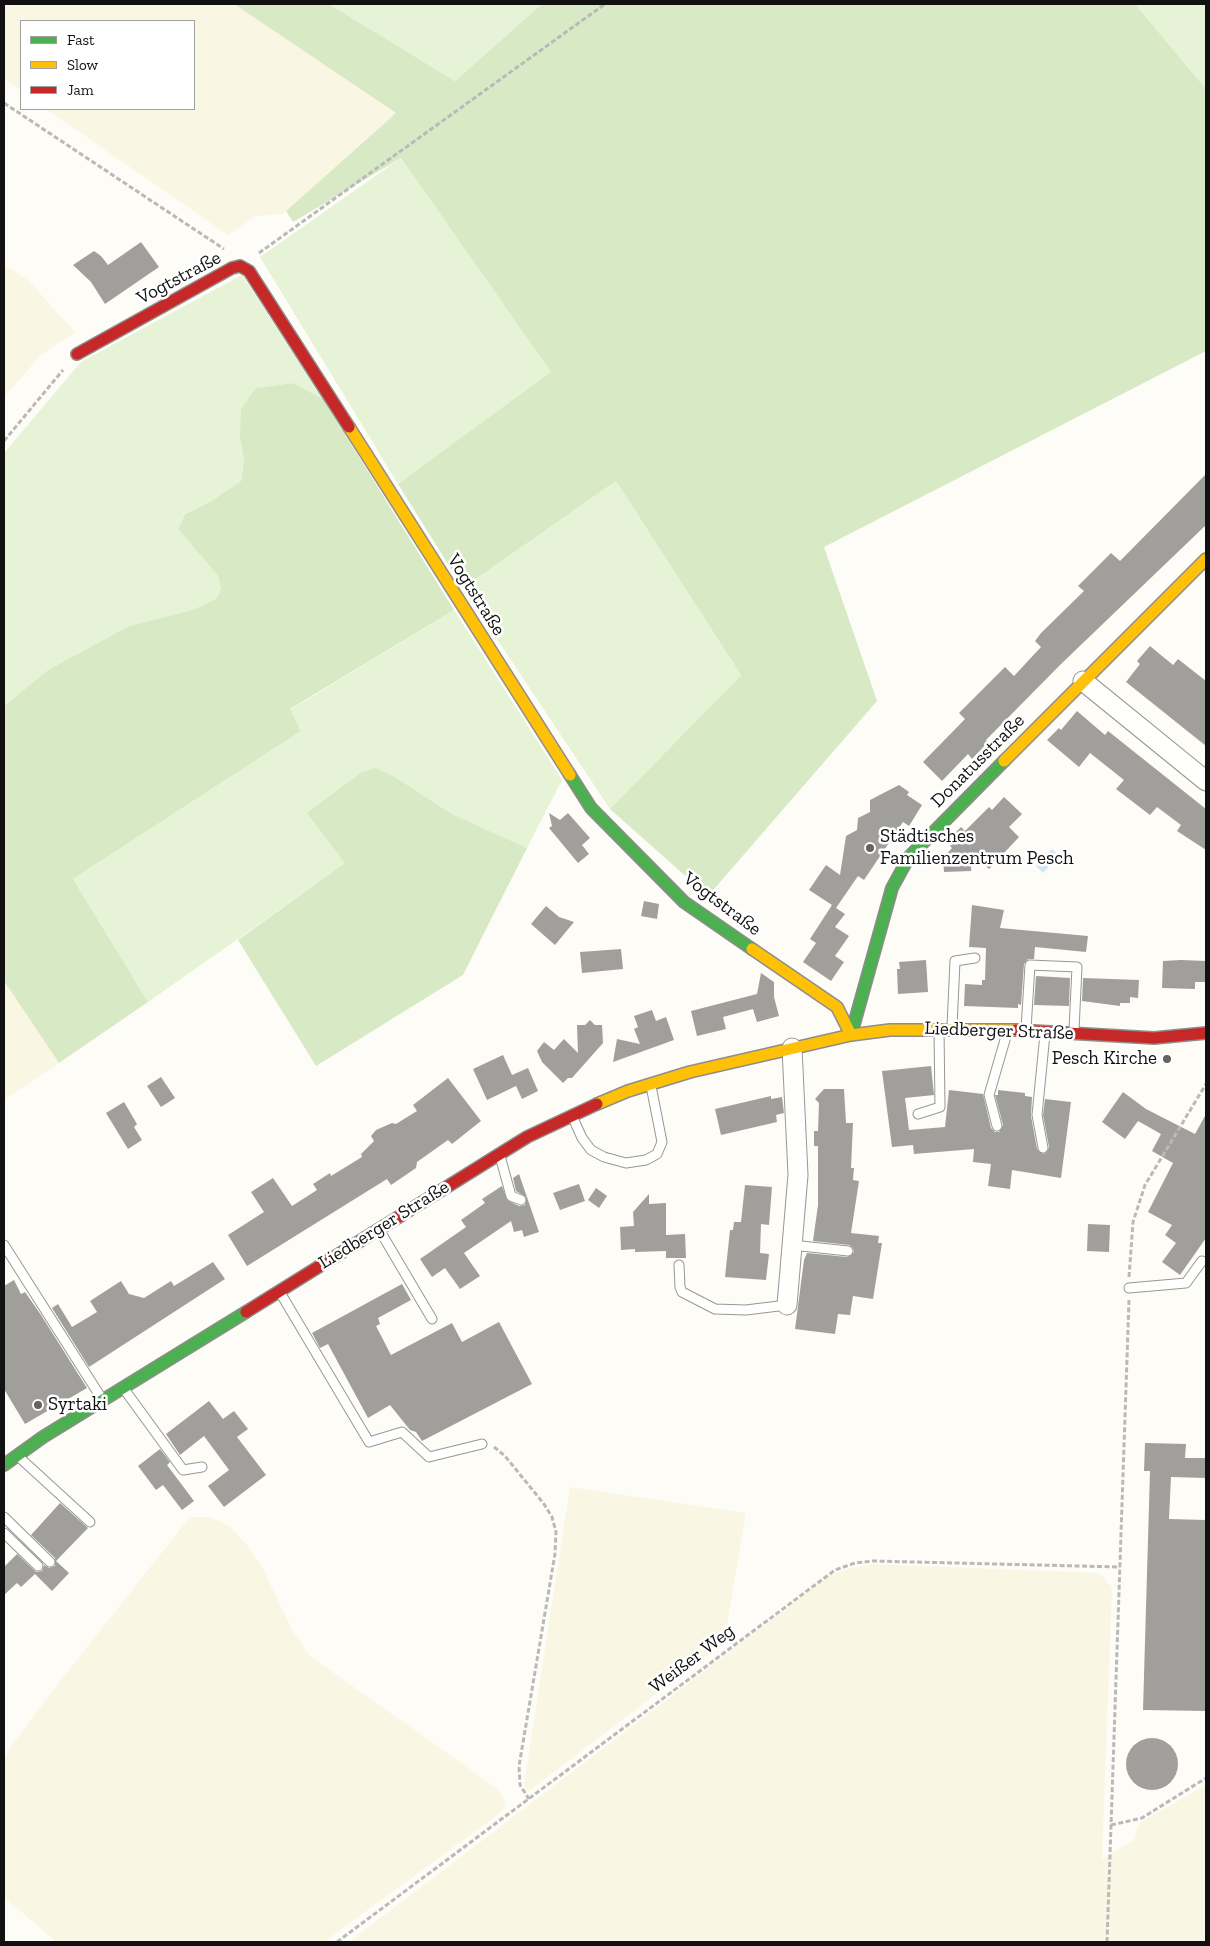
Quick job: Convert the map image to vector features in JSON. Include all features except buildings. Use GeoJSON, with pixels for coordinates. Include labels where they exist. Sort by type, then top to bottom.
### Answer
{"type":"FeatureCollection","features":[{"type":"Feature","properties":{"kind":"street","name":"Vogtstraße"},"geometry":{"type":"LineString","coordinates":[[77,354],[226,271],[240,266],[249,271],[256,279],[591,808],[684,902],[837,1007],[851,1035]]}},
{"type":"Feature","properties":{"kind":"street","name":"Donatusstraße"},"geometry":{"type":"LineString","coordinates":[[851,1035],[892,888],[902,866],[916,848],[1206,559]]}},
{"type":"Feature","properties":{"kind":"street"},"geometry":{"type":"LineString","coordinates":[[1083,681],[1206,781]]}},
{"type":"Feature","properties":{"kind":"street","name":"Liedberger Straße"},"geometry":{"type":"LineString","coordinates":[[4,1465],[102,1400],[499,1154],[572,1115],[651,1083],[851,1035],[938,1028],[1009,1028],[1154,1038],[1206,1033]]}},
{"type":"Feature","properties":{"kind":"street"},"geometry":{"type":"LineString","coordinates":[[787,1306],[798,1160],[792,1048]]}},
{"type":"Feature","properties":{"kind":"lane"},"geometry":{"type":"LineString","coordinates":[[952,1028],[954,961],[975,958]]}},
{"type":"Feature","properties":{"kind":"lane"},"geometry":{"type":"LineString","coordinates":[[1026,1029],[1030,965],[1077,967],[1074,1033]]}},
{"type":"Feature","properties":{"kind":"lane"},"geometry":{"type":"LineString","coordinates":[[918,1114],[940,1107],[938,1028]]}},
{"type":"Feature","properties":{"kind":"lane"},"geometry":{"type":"LineString","coordinates":[[998,1126],[989,1095],[1009,1028]]}},
{"type":"Feature","properties":{"kind":"lane"},"geometry":{"type":"LineString","coordinates":[[1044,1148],[1037,1115],[1046,1031]]}},
{"type":"Feature","properties":{"kind":"lane"},"geometry":{"type":"LineString","coordinates":[[572,1115],[582,1138],[591,1150],[604,1157],[626,1163],[646,1160],[657,1154],[662,1142],[651,1083]]}},
{"type":"Feature","properties":{"kind":"lane"},"geometry":{"type":"LineString","coordinates":[[499,1154],[510,1196],[521,1200]]}},
{"type":"Feature","properties":{"kind":"lane"},"geometry":{"type":"LineString","coordinates":[[378,1228],[432,1319]]}},
{"type":"Feature","properties":{"kind":"lane"},"geometry":{"type":"LineString","coordinates":[[4,1245],[102,1400]]}},
{"type":"Feature","properties":{"kind":"lane"},"geometry":{"type":"LineString","coordinates":[[792,1245],[848,1251]]}},
{"type":"Feature","properties":{"kind":"lane"},"geometry":{"type":"LineString","coordinates":[[1129,1288],[1186,1283],[1202,1261]]}},
{"type":"Feature","properties":{"kind":"lane"},"geometry":{"type":"LineString","coordinates":[[679,1265],[682,1292],[715,1309],[746,1310],[787,1306]]}},
{"type":"Feature","properties":{"kind":"lane"},"geometry":{"type":"LineString","coordinates":[[279,1291],[370,1442],[402,1432],[429,1456],[482,1444]]}},
{"type":"Feature","properties":{"kind":"lane"},"geometry":{"type":"LineString","coordinates":[[123,1387],[183,1470],[202,1467]]}},
{"type":"Feature","properties":{"kind":"lane"},"geometry":{"type":"LineString","coordinates":[[17,1455],[90,1522]]}},
{"type":"Feature","properties":{"kind":"lane"},"geometry":{"type":"LineString","coordinates":[[4,1518],[50,1562]]}},
{"type":"Feature","properties":{"kind":"lane"},"geometry":{"type":"LineString","coordinates":[[4,1533],[38,1566]]}},
{"type":"Feature","properties":{"kind":"path"},"geometry":{"type":"LineString","coordinates":[[4,103],[226,250],[240,266],[605,4]]}},
{"type":"Feature","properties":{"kind":"path"},"geometry":{"type":"LineString","coordinates":[[4,441],[77,354]]}},
{"type":"Feature","properties":{"kind":"path"},"geometry":{"type":"LineString","coordinates":[[1108,1942],[1131,1237],[1139,1200],[1149,1178],[1206,1084]]}},
{"type":"Feature","properties":{"kind":"path"},"geometry":{"type":"LineString","coordinates":[[482,1444],[495,1448],[505,1456],[544,1504],[552,1517],[556,1532],[555,1554],[519,1766],[520,1786],[529,1798]]}},
{"type":"Feature","properties":{"kind":"path","name":"Weißer Weg"},"geometry":{"type":"LineString","coordinates":[[337,1942],[821,1580],[842,1567],[872,1561],[1120,1567]]}},
{"type":"Feature","properties":{"kind":"path"},"geometry":{"type":"LineString","coordinates":[[1111,1825],[1142,1818],[1206,1778]]}},
{"type":"Feature","properties":{"kind":"shaded area"},"geometry":{"type":"Polygon","coordinates":[[[5,4],[234,4],[396,113],[283,214],[255,216],[228,235],[47,110],[195,110],[195,20],[20,20],[20,90],[4,79],[5,4]]]}},
{"type":"Feature","properties":{"kind":"shaded area"},"geometry":{"type":"Polygon","coordinates":[[[4,265],[28,280],[75,332],[41,355],[4,397],[4,265]]]}},
{"type":"Feature","properties":{"kind":"shaded area"},"geometry":{"type":"Polygon","coordinates":[[[4,981],[59,1063],[4,1100],[4,981]]]}},
{"type":"Feature","properties":{"kind":"shaded area"},"geometry":{"type":"Polygon","coordinates":[[[570,1487],[746,1513],[724,1642],[528,1792],[524,1785],[570,1487]]]}},
{"type":"Feature","properties":{"kind":"shaded area"},"geometry":{"type":"Polygon","coordinates":[[[190,1517],[208,1517],[219,1520],[231,1528],[246,1544],[261,1565],[293,1632],[310,1656],[495,1787],[502,1794],[505,1803],[503,1811],[324,1942],[56,1942],[4,1897],[4,1757],[49,1695],[190,1517]]]}},
{"type":"Feature","properties":{"kind":"shaded area"},"geometry":{"type":"Polygon","coordinates":[[[872,1564],[1099,1573],[1112,1587],[1102,1859],[1134,1840],[1139,1823],[1206,1785],[1206,1942],[349,1942],[829,1576],[850,1568],[872,1564]]]}},
{"type":"Feature","properties":{"kind":"green space"},"geometry":{"type":"Polygon","coordinates":[[[234,4],[329,4],[455,81],[542,4],[1135,4],[1206,89],[1206,351],[824,547],[877,701],[708,896],[610,809],[741,675],[616,481],[463,588],[398,484],[551,372],[401,158],[293,222],[286,211],[396,113],[234,4]]]}},
{"type":"Feature","properties":{"kind":"green space"},"geometry":{"type":"Polygon","coordinates":[[[329,4],[542,4],[455,81],[329,4]]]}},
{"type":"Feature","properties":{"kind":"green space"},"geometry":{"type":"Polygon","coordinates":[[[1135,4],[1206,4],[1206,89],[1135,4]]]}},
{"type":"Feature","properties":{"kind":"green space"},"geometry":{"type":"Polygon","coordinates":[[[401,158],[552,373],[398,484],[260,257],[401,158]]]}},
{"type":"Feature","properties":{"kind":"green space"},"geometry":{"type":"Polygon","coordinates":[[[242,275],[323,399],[293,383],[257,388],[240,438],[244,461],[241,481],[211,501],[185,513],[178,529],[218,576],[221,589],[216,599],[192,610],[129,626],[48,670],[4,706],[4,453],[81,362],[242,275]]]}},
{"type":"Feature","properties":{"kind":"green space"},"geometry":{"type":"Polygon","coordinates":[[[293,383],[323,399],[454,610],[290,709],[301,731],[73,879],[148,1002],[59,1063],[4,981],[4,706],[48,670],[129,626],[192,610],[216,599],[221,589],[218,576],[178,529],[185,514],[211,501],[241,481],[244,461],[240,438],[241,409],[256,388],[293,383]]]}},
{"type":"Feature","properties":{"kind":"green space"},"geometry":{"type":"Polygon","coordinates":[[[616,481],[741,675],[610,809],[463,588],[616,481]]]}},
{"type":"Feature","properties":{"kind":"green space"},"geometry":{"type":"Polygon","coordinates":[[[454,610],[562,780],[527,848],[452,814],[395,777],[346,863],[148,1002],[73,879],[301,731],[290,710],[454,610]]]}},
{"type":"Feature","properties":{"kind":"green space"},"geometry":{"type":"Polygon","coordinates":[[[376,768],[395,777],[452,814],[527,848],[463,975],[316,1066],[238,940],[345,863],[307,813],[362,772],[376,768]]]}},
{"type":"Feature","properties":{"kind":"water"},"geometry":{"type":"Polygon","coordinates":[[[1052,849],[1059,856],[1043,873],[1036,866],[1052,849]]]}},
{"type":"Feature","properties":{"kind":"traffic: fast"},"geometry":{"type":"LineString","coordinates":[[851,1035],[892,888],[909,857],[1004,761]]}},
{"type":"Feature","properties":{"kind":"traffic: fast"},"geometry":{"type":"LineString","coordinates":[[570,775],[591,808],[684,902],[752,949]]}},
{"type":"Feature","properties":{"kind":"traffic: fast"},"geometry":{"type":"LineString","coordinates":[[4,1465],[43,1437],[246,1312]]}},
{"type":"Feature","properties":{"kind":"traffic: slow"},"geometry":{"type":"LineString","coordinates":[[349,427],[570,775]]}},
{"type":"Feature","properties":{"kind":"traffic: slow"},"geometry":{"type":"LineString","coordinates":[[1004,761],[1206,559]]}},
{"type":"Feature","properties":{"kind":"traffic: slow"},"geometry":{"type":"LineString","coordinates":[[752,949],[837,1007],[851,1035]]}},
{"type":"Feature","properties":{"kind":"traffic: slow"},"geometry":{"type":"LineString","coordinates":[[597,1104],[628,1091],[690,1072],[851,1035],[890,1030],[1016,1030]]}},
{"type":"Feature","properties":{"kind":"traffic: jam"},"geometry":{"type":"LineString","coordinates":[[77,354],[232,268],[240,266],[249,271],[349,427]]}},
{"type":"Feature","properties":{"kind":"traffic: jam"},"geometry":{"type":"LineString","coordinates":[[1016,1030],[1154,1038],[1206,1033]]}},
{"type":"Feature","properties":{"kind":"traffic: jam"},"geometry":{"type":"LineString","coordinates":[[246,1312],[527,1137],[597,1104]]}},
{"type":"Feature","properties":{"kind":"place","name":"Städtisches Familienzentrum Pesch"},"geometry":{"type":"Point","coordinates":[870,848]}},
{"type":"Feature","properties":{"kind":"place","name":"Pesch Kirche"},"geometry":{"type":"Point","coordinates":[1167,1059]}},
{"type":"Feature","properties":{"kind":"place","name":"Syrtaki"},"geometry":{"type":"Point","coordinates":[38,1405]}}]}
